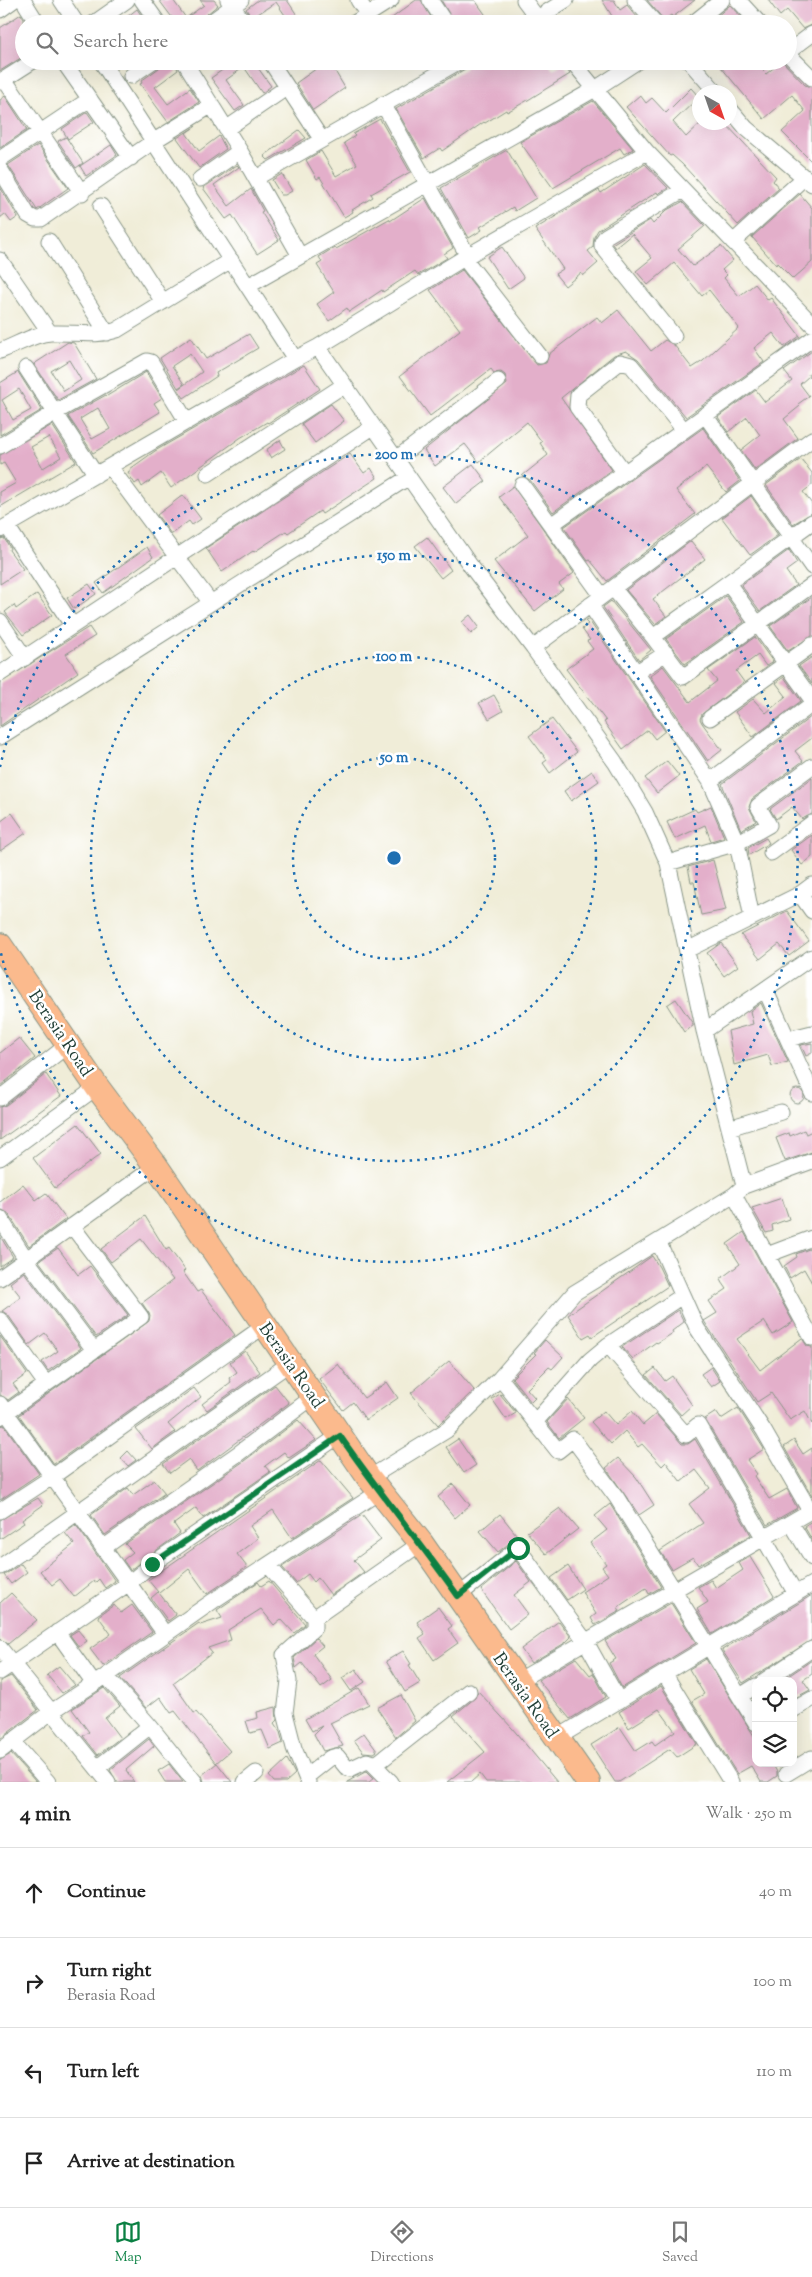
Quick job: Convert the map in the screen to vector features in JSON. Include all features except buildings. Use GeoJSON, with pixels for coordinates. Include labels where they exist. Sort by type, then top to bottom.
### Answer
{"type":"FeatureCollection","features":[{"type":"Feature","properties":{"kind":"main road","name":"Berasia Road"},"geometry":{"type":"LineString","coordinates":[[3,954],[69,1044],[97,1087],[156,1166],[374,1485],[421,1543],[516,1682],[588,1782]]}},
{"type":"Feature","properties":{"kind":"street"},"geometry":{"type":"LineString","coordinates":[[0,10],[14,0]]}},
{"type":"Feature","properties":{"kind":"street"},"geometry":{"type":"LineString","coordinates":[[23,0],[32,15]]}},
{"type":"Feature","properties":{"kind":"street"},"geometry":{"type":"LineString","coordinates":[[61,0],[71,15]]}},
{"type":"Feature","properties":{"kind":"street"},"geometry":{"type":"LineString","coordinates":[[106,15],[127,0]]}},
{"type":"Feature","properties":{"kind":"street"},"geometry":{"type":"LineString","coordinates":[[142,0],[152,15]]}},
{"type":"Feature","properties":{"kind":"street"},"geometry":{"type":"LineString","coordinates":[[358,0],[368,15],[391,0]]}},
{"type":"Feature","properties":{"kind":"street"},"geometry":{"type":"LineString","coordinates":[[430,0],[440,15]]}},
{"type":"Feature","properties":{"kind":"street"},"geometry":{"type":"LineString","coordinates":[[524,0],[532,15]]}},
{"type":"Feature","properties":{"kind":"street"},"geometry":{"type":"LineString","coordinates":[[546,15],[566,0]]}},
{"type":"Feature","properties":{"kind":"street"},"geometry":{"type":"LineString","coordinates":[[635,0],[648,15]]}},
{"type":"Feature","properties":{"kind":"street"},"geometry":{"type":"LineString","coordinates":[[703,15],[722,0]]}},
{"type":"Feature","properties":{"kind":"street"},"geometry":{"type":"LineString","coordinates":[[738,0],[752,15]]}},
{"type":"Feature","properties":{"kind":"street"},"geometry":{"type":"LineString","coordinates":[[219,15],[234,2],[240,15]]}},
{"type":"Feature","properties":{"kind":"street"},"geometry":{"type":"LineString","coordinates":[[797,46],[812,34]]}},
{"type":"Feature","properties":{"kind":"street"},"geometry":{"type":"LineString","coordinates":[[797,62],[812,78]]}},
{"type":"Feature","properties":{"kind":"street"},"geometry":{"type":"LineString","coordinates":[[18,70],[2,80],[42,131],[82,192]]}},
{"type":"Feature","properties":{"kind":"street"},"geometry":{"type":"LineString","coordinates":[[69,70],[131,158]]}},
{"type":"Feature","properties":{"kind":"street"},"geometry":{"type":"LineString","coordinates":[[107,70],[295,359]]}},
{"type":"Feature","properties":{"kind":"street"},"geometry":{"type":"LineString","coordinates":[[131,76],[140,70]]}},
{"type":"Feature","properties":{"kind":"street"},"geometry":{"type":"LineString","coordinates":[[190,70],[240,151],[300,256]]}},
{"type":"Feature","properties":{"kind":"street"},"geometry":{"type":"LineString","coordinates":[[275,70],[322,140]]}},
{"type":"Feature","properties":{"kind":"street"},"geometry":{"type":"LineString","coordinates":[[256,178],[444,70]]}},
{"type":"Feature","properties":{"kind":"street"},"geometry":{"type":"LineString","coordinates":[[579,70],[647,152],[812,324]]}},
{"type":"Feature","properties":{"kind":"street"},"geometry":{"type":"LineString","coordinates":[[248,286],[595,89],[624,70]]}},
{"type":"Feature","properties":{"kind":"street"},"geometry":{"type":"LineString","coordinates":[[697,70],[710,85]]}},
{"type":"Feature","properties":{"kind":"street"},"geometry":{"type":"LineString","coordinates":[[226,129],[286,88]]}},
{"type":"Feature","properties":{"kind":"street"},"geometry":{"type":"LineString","coordinates":[[0,159],[90,99]]}},
{"type":"Feature","properties":{"kind":"street"},"geometry":{"type":"LineString","coordinates":[[383,104],[466,257],[540,356]]}},
{"type":"Feature","properties":{"kind":"street"},"geometry":{"type":"LineString","coordinates":[[0,169],[28,215],[34,219],[41,219],[154,141],[212,105]]}},
{"type":"Feature","properties":{"kind":"street"},"geometry":{"type":"LineString","coordinates":[[733,242],[809,181],[746,128],[737,117]]}},
{"type":"Feature","properties":{"kind":"street"},"geometry":{"type":"LineString","coordinates":[[200,179],[240,151]]}},
{"type":"Feature","properties":{"kind":"street"},"geometry":{"type":"LineString","coordinates":[[72,625],[3,528],[318,347],[466,257],[647,152]]}},
{"type":"Feature","properties":{"kind":"street"},"geometry":{"type":"LineString","coordinates":[[674,336],[602,246],[602,242],[606,236],[683,190]]}},
{"type":"Feature","properties":{"kind":"street"},"geometry":{"type":"LineString","coordinates":[[101,206],[163,302]]}},
{"type":"Feature","properties":{"kind":"street"},"geometry":{"type":"LineString","coordinates":[[49,241],[108,333]]}},
{"type":"Feature","properties":{"kind":"street"},"geometry":{"type":"LineString","coordinates":[[0,260],[50,333]]}},
{"type":"Feature","properties":{"kind":"street"},"geometry":{"type":"LineString","coordinates":[[0,351],[32,337],[50,333],[108,333],[118,330],[231,260]]}},
{"type":"Feature","properties":{"kind":"street"},"geometry":{"type":"LineString","coordinates":[[551,525],[812,339]]}},
{"type":"Feature","properties":{"kind":"street"},"geometry":{"type":"LineString","coordinates":[[318,347],[470,565],[533,648],[615,762],[645,812],[668,863],[704,1031],[729,1128],[739,1190],[767,1255],[812,1338]]}},
{"type":"Feature","properties":{"kind":"street"},"geometry":{"type":"LineString","coordinates":[[0,446],[147,361],[151,362],[187,422]]}},
{"type":"Feature","properties":{"kind":"street"},"geometry":{"type":"LineString","coordinates":[[625,473],[577,407],[578,395],[620,362],[630,365],[684,430]]}},
{"type":"Feature","properties":{"kind":"street"},"geometry":{"type":"LineString","coordinates":[[26,368],[56,412],[177,558],[210,603]]}},
{"type":"Feature","properties":{"kind":"street"},"geometry":{"type":"LineString","coordinates":[[396,459],[498,381]]}},
{"type":"Feature","properties":{"kind":"street"},"geometry":{"type":"LineString","coordinates":[[208,474],[344,385]]}},
{"type":"Feature","properties":{"kind":"street"},"geometry":{"type":"LineString","coordinates":[[705,415],[812,567]]}},
{"type":"Feature","properties":{"kind":"street"},"geometry":{"type":"LineString","coordinates":[[0,674],[373,427]]}},
{"type":"Feature","properties":{"kind":"street"},"geometry":{"type":"LineString","coordinates":[[533,648],[812,440]]}},
{"type":"Feature","properties":{"kind":"street"},"geometry":{"type":"LineString","coordinates":[[0,737],[409,478]]}},
{"type":"Feature","properties":{"kind":"street"},"geometry":{"type":"LineString","coordinates":[[522,485],[551,525],[608,592],[654,636],[683,677],[812,585]]}},
{"type":"Feature","properties":{"kind":"street"},"geometry":{"type":"LineString","coordinates":[[654,636],[812,522]]}},
{"type":"Feature","properties":{"kind":"street"},"geometry":{"type":"LineString","coordinates":[[728,583],[812,700]]}},
{"type":"Feature","properties":{"kind":"street"},"geometry":{"type":"LineString","coordinates":[[590,606],[710,781],[737,843],[752,918]]}},
{"type":"Feature","properties":{"kind":"street"},"geometry":{"type":"LineString","coordinates":[[0,621],[25,658]]}},
{"type":"Feature","properties":{"kind":"street"},"geometry":{"type":"LineString","coordinates":[[710,718],[812,645]]}},
{"type":"Feature","properties":{"kind":"street"},"geometry":{"type":"LineString","coordinates":[[637,672],[666,653]]}},
{"type":"Feature","properties":{"kind":"street"},"geometry":{"type":"LineString","coordinates":[[710,781],[812,704]]}},
{"type":"Feature","properties":{"kind":"street"},"geometry":{"type":"LineString","coordinates":[[668,863],[737,843],[769,825],[758,806],[812,766]]}},
{"type":"Feature","properties":{"kind":"street"},"geometry":{"type":"LineString","coordinates":[[771,853],[812,823]]}},
{"type":"Feature","properties":{"kind":"street"},"geometry":{"type":"LineString","coordinates":[[687,950],[806,890],[812,911]]}},
{"type":"Feature","properties":{"kind":"street"},"geometry":{"type":"LineString","coordinates":[[704,1031],[812,956]]}},
{"type":"Feature","properties":{"kind":"street"},"geometry":{"type":"LineString","coordinates":[[765,989],[812,1093]]}},
{"type":"Feature","properties":{"kind":"street"},"geometry":{"type":"LineString","coordinates":[[788,1039],[812,1032]]}},
{"type":"Feature","properties":{"kind":"street"},"geometry":{"type":"LineString","coordinates":[[0,1098],[69,1044]]}},
{"type":"Feature","properties":{"kind":"street"},"geometry":{"type":"LineString","coordinates":[[0,1158],[97,1087]]}},
{"type":"Feature","properties":{"kind":"street"},"geometry":{"type":"LineString","coordinates":[[729,1128],[781,1112]]}},
{"type":"Feature","properties":{"kind":"street"},"geometry":{"type":"LineString","coordinates":[[0,1751],[51,1712],[268,1566],[447,1430],[500,1378],[574,1294],[658,1243],[739,1190],[812,1161]]}},
{"type":"Feature","properties":{"kind":"street"},"geometry":{"type":"LineString","coordinates":[[0,1278],[156,1166]]}},
{"type":"Feature","properties":{"kind":"street"},"geometry":{"type":"LineString","coordinates":[[0,1218],[26,1259],[94,1350]]}},
{"type":"Feature","properties":{"kind":"street"},"geometry":{"type":"LineString","coordinates":[[72,1226],[141,1316],[46,1384],[2,1411],[165,1634]]}},
{"type":"Feature","properties":{"kind":"street"},"geometry":{"type":"LineString","coordinates":[[767,1255],[812,1238]]}},
{"type":"Feature","properties":{"kind":"street"},"geometry":{"type":"LineString","coordinates":[[516,1682],[811,1511],[764,1431],[698,1328],[658,1243]]}},
{"type":"Feature","properties":{"kind":"street"},"geometry":{"type":"LineString","coordinates":[[535,1422],[590,1360],[608,1345],[682,1296]]}},
{"type":"Feature","properties":{"kind":"street"},"geometry":{"type":"LineString","coordinates":[[0,1320],[46,1384]]}},
{"type":"Feature","properties":{"kind":"street"},"geometry":{"type":"LineString","coordinates":[[0,1512],[264,1326]]}},
{"type":"Feature","properties":{"kind":"street"},"geometry":{"type":"LineString","coordinates":[[608,1345],[686,1435],[698,1425],[796,1594]]}},
{"type":"Feature","properties":{"kind":"street"},"geometry":{"type":"LineString","coordinates":[[0,1567],[290,1363]]}},
{"type":"Feature","properties":{"kind":"street"},"geometry":{"type":"LineString","coordinates":[[500,1378],[558,1451],[572,1439],[617,1498],[755,1722]]}},
{"type":"Feature","properties":{"kind":"street"},"geometry":{"type":"LineString","coordinates":[[103,1548],[239,1453],[314,1396]]}},
{"type":"Feature","properties":{"kind":"street"},"geometry":{"type":"LineString","coordinates":[[6,1668],[129,1583],[152,1564],[340,1436]]}},
{"type":"Feature","properties":{"kind":"street"},"geometry":{"type":"LineString","coordinates":[[790,1523],[812,1558]]}},
{"type":"Feature","properties":{"kind":"street"},"geometry":{"type":"LineString","coordinates":[[314,1618],[421,1543]]}},
{"type":"Feature","properties":{"kind":"street"},"geometry":{"type":"LineString","coordinates":[[458,1596],[518,1548],[586,1642],[619,1701]]}},
{"type":"Feature","properties":{"kind":"street"},"geometry":{"type":"LineString","coordinates":[[268,1566],[314,1618],[314,1628],[284,1655],[289,1681],[285,1713],[294,1748],[307,1780],[330,1758],[337,1756],[350,1769],[367,1761],[376,1765],[391,1782]]}},
{"type":"Feature","properties":{"kind":"street"},"geometry":{"type":"LineString","coordinates":[[557,1738],[812,1584]]}},
{"type":"Feature","properties":{"kind":"street"},"geometry":{"type":"LineString","coordinates":[[57,1632],[100,1680],[150,1726],[195,1782]]}},
{"type":"Feature","properties":{"kind":"street"},"geometry":{"type":"LineString","coordinates":[[0,1648],[6,1668],[51,1712],[108,1782]]}},
{"type":"Feature","properties":{"kind":"street"},"geometry":{"type":"LineString","coordinates":[[770,1677],[812,1649]]}},
{"type":"Feature","properties":{"kind":"street"},"geometry":{"type":"LineString","coordinates":[[664,1673],[731,1782]]}},
{"type":"Feature","properties":{"kind":"street"},"geometry":{"type":"LineString","coordinates":[[740,1696],[752,1688]]}},
{"type":"Feature","properties":{"kind":"street"},"geometry":{"type":"LineString","coordinates":[[376,1765],[469,1691]]}},
{"type":"Feature","properties":{"kind":"street"},"geometry":{"type":"LineString","coordinates":[[797,1708],[812,1699]]}},
{"type":"Feature","properties":{"kind":"street"},"geometry":{"type":"LineString","coordinates":[[97,1768],[150,1726]]}},
{"type":"Feature","properties":{"kind":"street"},"geometry":{"type":"LineString","coordinates":[[12,1741],[48,1782]]}},
{"type":"Feature","properties":{"kind":"street"},"geometry":{"type":"LineString","coordinates":[[786,1773],[812,1758]]}},
{"type":"Feature","properties":{"kind":"route"},"geometry":{"type":"LineString","coordinates":[[152,1564],[340,1436],[379,1492],[421,1543],[458,1596],[518,1548]]}}]}
